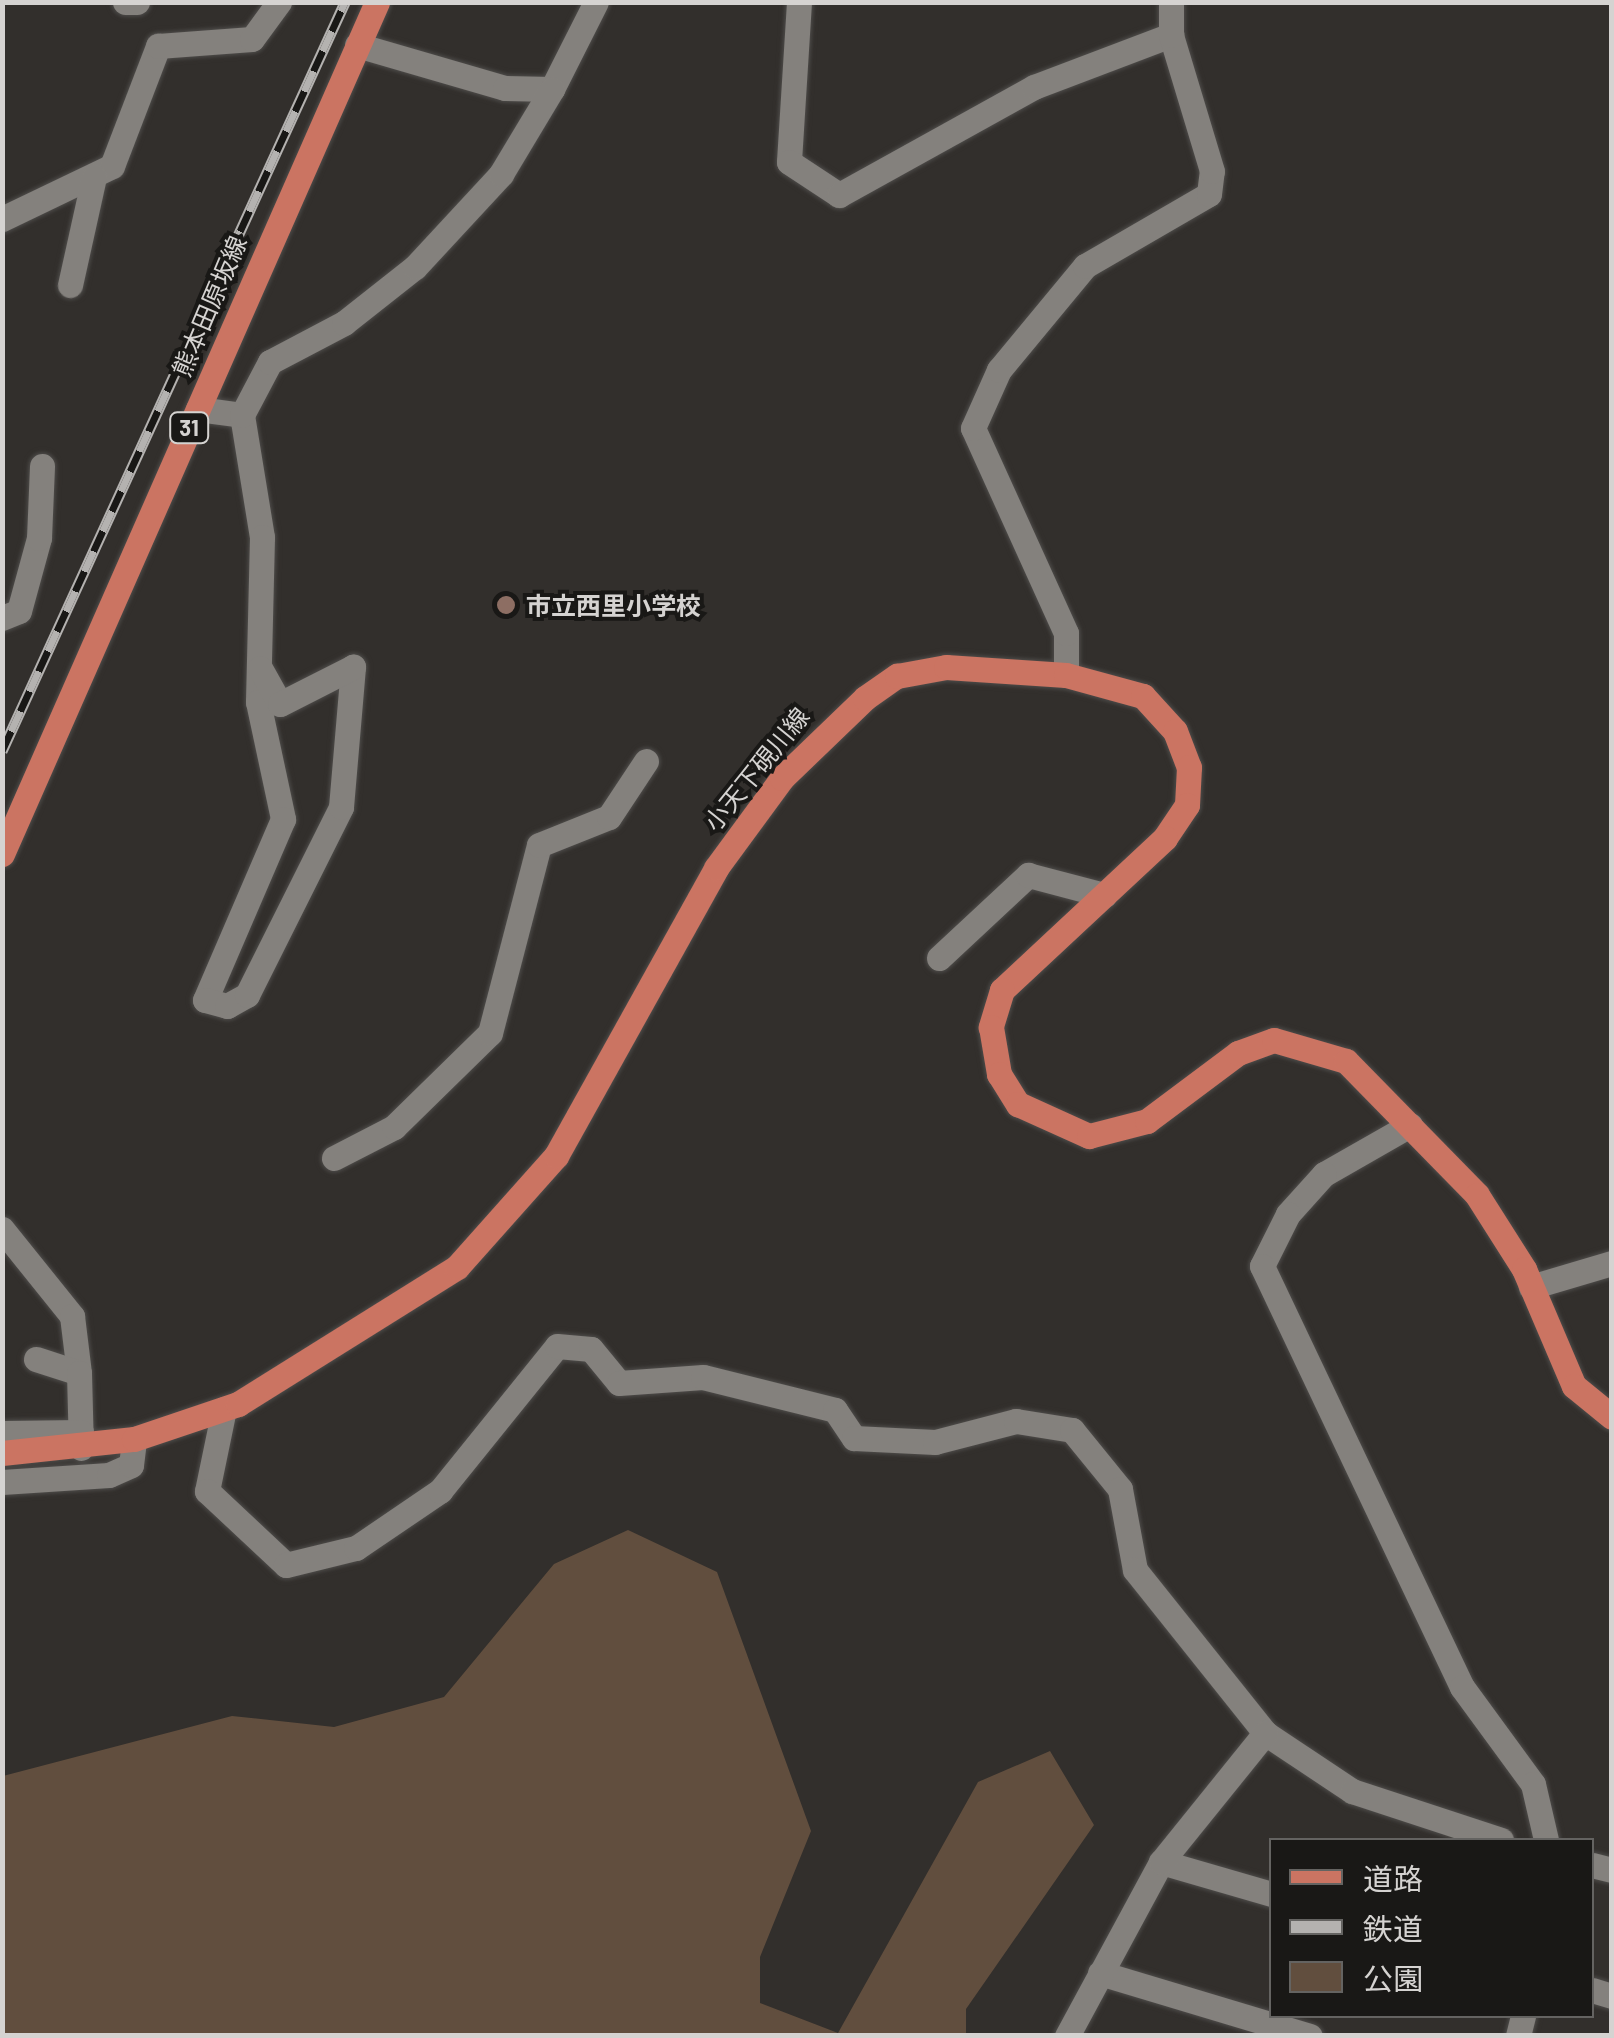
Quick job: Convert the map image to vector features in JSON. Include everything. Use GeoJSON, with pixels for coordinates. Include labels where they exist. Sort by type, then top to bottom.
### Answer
{"type":"FeatureCollection","features":[{"type":"Feature","properties":{"kind":"main road","name":"熊本田原坂線"},"geometry":{"type":"LineString","coordinates":[[2,854],[377,2]]}},
{"type":"Feature","properties":{"kind":"main road","name":"小天下硯川線"},"geometry":{"type":"LineString","coordinates":[[2,1453],[81,1440],[134,1439],[224,1409],[392,1314],[512,1214],[556,1156],[716,868],[828,724],[897,676],[946,667],[1066,675],[1144,696],[1176,731],[1189,767],[1187,805],[1166,838],[1002,990],[991,1027],[999,1074],[1018,1104],[1089,1136],[1128,1131],[1238,1053],[1274,1040],[1346,1062],[1477,1195],[1530,1287],[1574,1386],[1612,1417]]}},
{"type":"Feature","properties":{"kind":"street"},"geometry":{"type":"LineString","coordinates":[[125,2],[137,2]]}},
{"type":"Feature","properties":{"kind":"street"},"geometry":{"type":"LineString","coordinates":[[2,218],[112,166],[158,46],[252,40],[279,2]]}},
{"type":"Feature","properties":{"kind":"street"},"geometry":{"type":"LineString","coordinates":[[260,668],[280,704],[352,667],[341,807],[256,981],[227,1006],[205,1000],[215,965],[282,819],[258,702],[262,537],[242,415],[270,362],[344,323],[415,267],[501,174],[552,89],[596,2]]}},
{"type":"Feature","properties":{"kind":"street"},"geometry":{"type":"LineString","coordinates":[[799,2],[788,162],[839,195],[1034,87],[1171,35]]}},
{"type":"Feature","properties":{"kind":"street"},"geometry":{"type":"LineString","coordinates":[[1066,675],[1066,632],[973,428],[999,370],[1085,266],[1209,194],[1212,171],[1171,35],[1171,2]]}},
{"type":"Feature","properties":{"kind":"street"},"geometry":{"type":"LineString","coordinates":[[358,44],[505,88],[552,89]]}},
{"type":"Feature","properties":{"kind":"street"},"geometry":{"type":"LineString","coordinates":[[70,285],[94,177]]}},
{"type":"Feature","properties":{"kind":"street"},"geometry":{"type":"LineString","coordinates":[[198,409],[242,415]]}},
{"type":"Feature","properties":{"kind":"street"},"geometry":{"type":"LineString","coordinates":[[2,618],[20,611],[39,538],[42,466]]}},
{"type":"Feature","properties":{"kind":"street"},"geometry":{"type":"LineString","coordinates":[[334,1158],[394,1128],[490,1033],[539,845],[610,817],[646,762]]}},
{"type":"Feature","properties":{"kind":"street"},"geometry":{"type":"LineString","coordinates":[[939,958],[1028,875],[1104,895]]}},
{"type":"Feature","properties":{"kind":"street"},"geometry":{"type":"LineString","coordinates":[[1410,1125],[1324,1174],[1288,1214],[1262,1266],[1462,1687],[1534,1784],[1546,1838]]}},
{"type":"Feature","properties":{"kind":"street"},"geometry":{"type":"LineString","coordinates":[[2,1229],[72,1316],[80,1372],[81,1440],[2,1433]]}},
{"type":"Feature","properties":{"kind":"street"},"geometry":{"type":"LineString","coordinates":[[1530,1287],[1612,1263]]}},
{"type":"Feature","properties":{"kind":"street"},"geometry":{"type":"LineString","coordinates":[[224,1409],[207,1492],[286,1566],[356,1548],[440,1491],[557,1346],[592,1349],[619,1383],[702,1377],[835,1410],[854,1438],[936,1442],[1016,1421],[1072,1430],[1120,1489],[1135,1570],[1265,1733],[1352,1791],[1495,1838]]}},
{"type":"Feature","properties":{"kind":"street"},"geometry":{"type":"LineString","coordinates":[[36,1358],[80,1372]]}},
{"type":"Feature","properties":{"kind":"street"},"geometry":{"type":"LineString","coordinates":[[2,1482],[109,1475],[131,1465],[134,1439]]}},
{"type":"Feature","properties":{"kind":"street"},"geometry":{"type":"LineString","coordinates":[[1066,2036],[1161,1862],[1265,1733]]}},
{"type":"Feature","properties":{"kind":"street"},"geometry":{"type":"LineString","coordinates":[[1161,1862],[1269,1893]]}},
{"type":"Feature","properties":{"kind":"street"},"geometry":{"type":"LineString","coordinates":[[1100,1974],[1310,2036]]}},
{"type":"Feature","properties":{"kind":"green space"},"geometry":{"type":"Polygon","coordinates":[[[628,1530],[717,1572],[811,1831],[760,1957],[760,2003],[838,2033],[978,1782],[1050,1751],[1094,1825],[966,2009],[966,2035],[3,2035],[3,1776],[232,1716],[334,1727],[444,1697],[554,1564],[628,1530]]]}},
{"type":"Feature","properties":{"kind":"railway"},"geometry":{"type":"LineString","coordinates":[[2,751],[345,2]]}},
{"type":"Feature","properties":{"kind":"place","name":"市立西里小学校"},"geometry":{"type":"Point","coordinates":[506,605]}}]}
